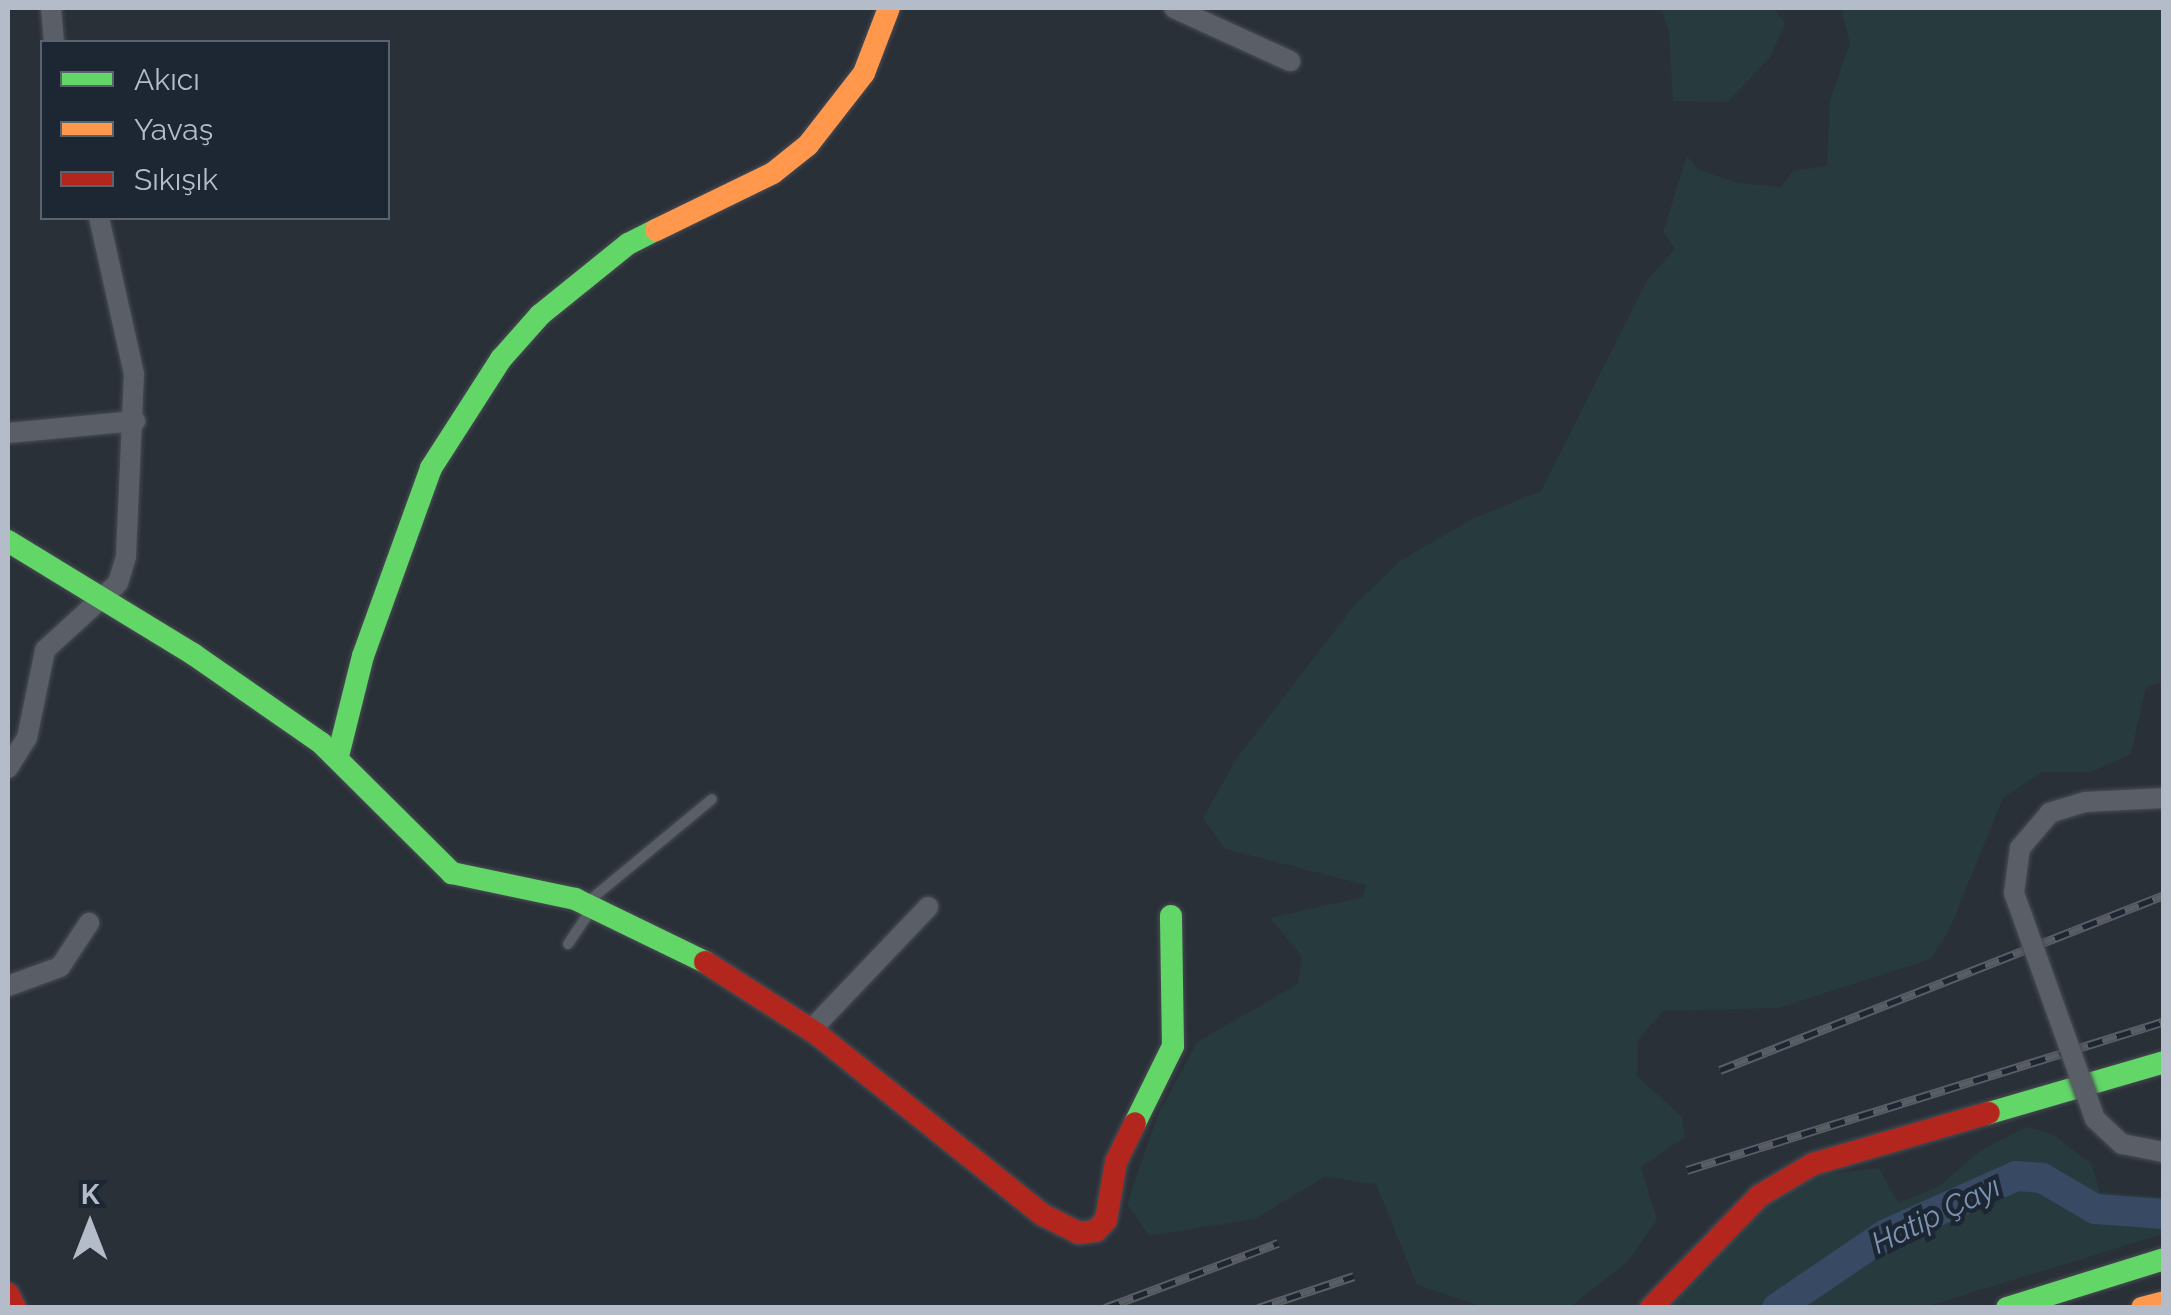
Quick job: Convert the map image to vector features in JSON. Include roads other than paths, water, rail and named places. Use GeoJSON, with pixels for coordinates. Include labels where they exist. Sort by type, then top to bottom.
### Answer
{"type":"FeatureCollection","features":[{"type":"Feature","properties":{"kind":"main road"},"geometry":{"type":"LineString","coordinates":[[338,756],[363,656],[431,468],[492,371],[540,315],[592,270],[644,235],[772,173],[808,144],[864,73],[889,8]]}},
{"type":"Feature","properties":{"kind":"main road"},"geometry":{"type":"LineString","coordinates":[[8,541],[193,654],[338,756],[452,873],[589,904],[701,959],[810,1030],[1044,1215],[1090,1234],[1109,1213],[1116,1162],[1173,1046],[1171,916]]}},
{"type":"Feature","properties":{"kind":"main road"},"geometry":{"type":"LineString","coordinates":[[1651,1308],[1720,1230],[1759,1196],[1813,1164],[2164,1062]]}},
{"type":"Feature","properties":{"kind":"main road"},"geometry":{"type":"LineString","coordinates":[[2006,1308],[2164,1259]]}},
{"type":"Feature","properties":{"kind":"main road"},"geometry":{"type":"LineString","coordinates":[[8,1294],[16,1308]]}},
{"type":"Feature","properties":{"kind":"main road"},"geometry":{"type":"LineString","coordinates":[[2142,1308],[2164,1302]]}},
{"type":"Feature","properties":{"kind":"street"},"geometry":{"type":"LineString","coordinates":[[50,8],[54,40]]}},
{"type":"Feature","properties":{"kind":"street"},"geometry":{"type":"LineString","coordinates":[[1174,8],[1290,62]]}},
{"type":"Feature","properties":{"kind":"street"},"geometry":{"type":"LineString","coordinates":[[8,768],[27,738],[45,650],[118,582],[126,556],[135,421],[128,334],[100,220]]}},
{"type":"Feature","properties":{"kind":"street"},"geometry":{"type":"LineString","coordinates":[[8,433],[135,421]]}},
{"type":"Feature","properties":{"kind":"street"},"geometry":{"type":"LineString","coordinates":[[2164,798],[2086,802],[2050,813],[2020,848],[2014,893],[2096,1119],[2122,1144],[2164,1152]]}},
{"type":"Feature","properties":{"kind":"street"},"geometry":{"type":"LineString","coordinates":[[810,1030],[928,907]]}},
{"type":"Feature","properties":{"kind":"street"},"geometry":{"type":"LineString","coordinates":[[8,986],[60,967],[89,923]]}},
{"type":"Feature","properties":{"kind":"lane"},"geometry":{"type":"LineString","coordinates":[[568,944],[589,904],[712,799]]}},
{"type":"Feature","properties":{"kind":"waterway","name":"Hatip Çayı"},"geometry":{"type":"LineString","coordinates":[[1777,1308],[1886,1234],[2016,1176],[2042,1178],[2095,1209],[2164,1214]]}},
{"type":"Feature","properties":{"kind":"railway"},"geometry":{"type":"LineString","coordinates":[[1720,1070],[2164,895]]}},
{"type":"Feature","properties":{"kind":"railway"},"geometry":{"type":"LineString","coordinates":[[1687,1170],[2164,1021]]}},
{"type":"Feature","properties":{"kind":"railway"},"geometry":{"type":"LineString","coordinates":[[1105,1308],[1278,1243]]}},
{"type":"Feature","properties":{"kind":"railway"},"geometry":{"type":"LineString","coordinates":[[1258,1308],[1354,1276]]}}]}
